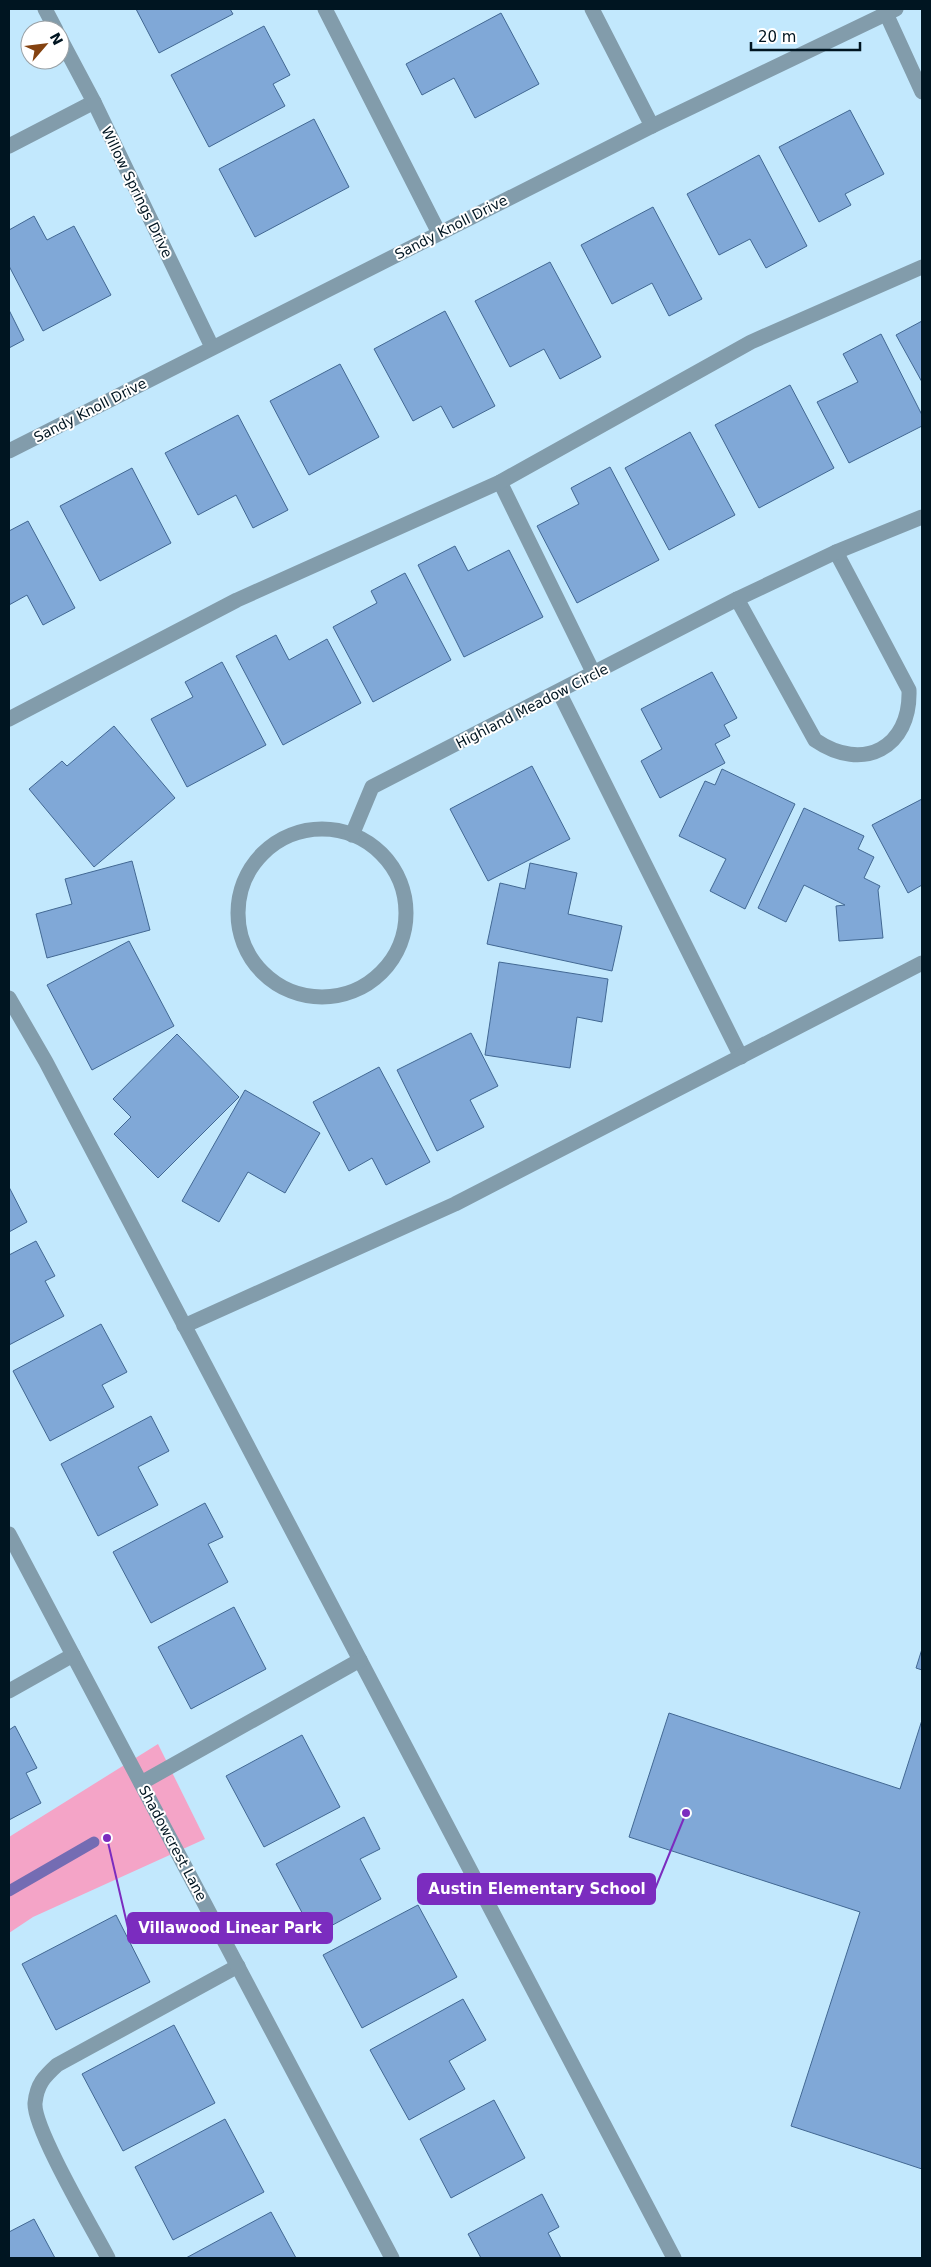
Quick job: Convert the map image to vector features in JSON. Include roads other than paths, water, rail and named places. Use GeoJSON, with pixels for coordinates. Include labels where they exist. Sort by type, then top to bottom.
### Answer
{"type":"FeatureCollection","features":[{"type":"Feature","properties":{"kind":"street"},"geometry":{"type":"LineString","coordinates":[[325,9],[439,233]]}},
{"type":"Feature","properties":{"kind":"street"},"geometry":{"type":"LineString","coordinates":[[592,9],[652,126]]}},
{"type":"Feature","properties":{"kind":"street"},"geometry":{"type":"LineString","coordinates":[[889,10],[922,92]]}},
{"type":"Feature","properties":{"kind":"street","name":"Sandy Knoll Drive"},"geometry":{"type":"LineString","coordinates":[[9,452],[212,347],[652,126],[889,10]]}},
{"type":"Feature","properties":{"kind":"street","name":"Willow Springs Drive"},"geometry":{"type":"LineString","coordinates":[[70,57],[94,102],[212,347]]}},
{"type":"Feature","properties":{"kind":"street"},"geometry":{"type":"LineString","coordinates":[[9,146],[94,102]]}},
{"type":"Feature","properties":{"kind":"street"},"geometry":{"type":"LineString","coordinates":[[9,719],[236,600],[500,482],[751,342],[922,267]]}},
{"type":"Feature","properties":{"kind":"street"},"geometry":{"type":"LineString","coordinates":[[500,482],[594,674]]}},
{"type":"Feature","properties":{"kind":"street","name":"Highland Meadow Circle"},"geometry":{"type":"LineString","coordinates":[[352,835],[372,787],[737,599],[836,552],[922,517]]}},
{"type":"Feature","properties":{"kind":"street"},"geometry":{"type":"LineString","coordinates":[[737,599],[816,740],[828,749],[843,755],[859,756],[874,752],[887,745],[898,734],[906,720],[909,690],[836,552]]}},
{"type":"Feature","properties":{"kind":"street"},"geometry":{"type":"LineString","coordinates":[[559,692],[741,1057]]}},
{"type":"Feature","properties":{"kind":"street"},"geometry":{"type":"LineString","coordinates":[[329,829],[352,835],[371,845],[387,860],[398,878],[405,899],[406,921],[401,942],[391,961],[379,976],[362,987],[344,994],[324,998],[305,996],[286,990],[267,977],[251,959],[241,938],[238,914],[240,891],[250,870],[264,851],[283,838],[306,830],[329,829]]}},
{"type":"Feature","properties":{"kind":"street"},"geometry":{"type":"LineString","coordinates":[[184,1326],[455,1204],[922,963]]}},
{"type":"Feature","properties":{"kind":"street"},"geometry":{"type":"LineString","coordinates":[[9,998],[46,1062],[674,2258]]}},
{"type":"Feature","properties":{"kind":"street","name":"Shadowcrest Lane"},"geometry":{"type":"LineString","coordinates":[[9,1534],[392,2258]]}},
{"type":"Feature","properties":{"kind":"street"},"geometry":{"type":"LineString","coordinates":[[9,1691],[73,1655]]}},
{"type":"Feature","properties":{"kind":"street"},"geometry":{"type":"LineString","coordinates":[[141,1783],[360,1660]]}},
{"type":"Feature","properties":{"kind":"street"},"geometry":{"type":"LineString","coordinates":[[108,2258],[41,2127],[35,2105],[42,2078],[57,2065],[238,1966]]}},
{"type":"Feature","properties":{"kind":"waterway"},"geometry":{"type":"LineString","coordinates":[[9,1891],[94,1842]]}},
{"type":"Feature","properties":{"kind":"place","name":"Austin Elementary School"},"geometry":{"type":"Point","coordinates":[686,1813]}},
{"type":"Feature","properties":{"kind":"place","name":"Villawood Linear Park"},"geometry":{"type":"Point","coordinates":[107,1838]}}]}
